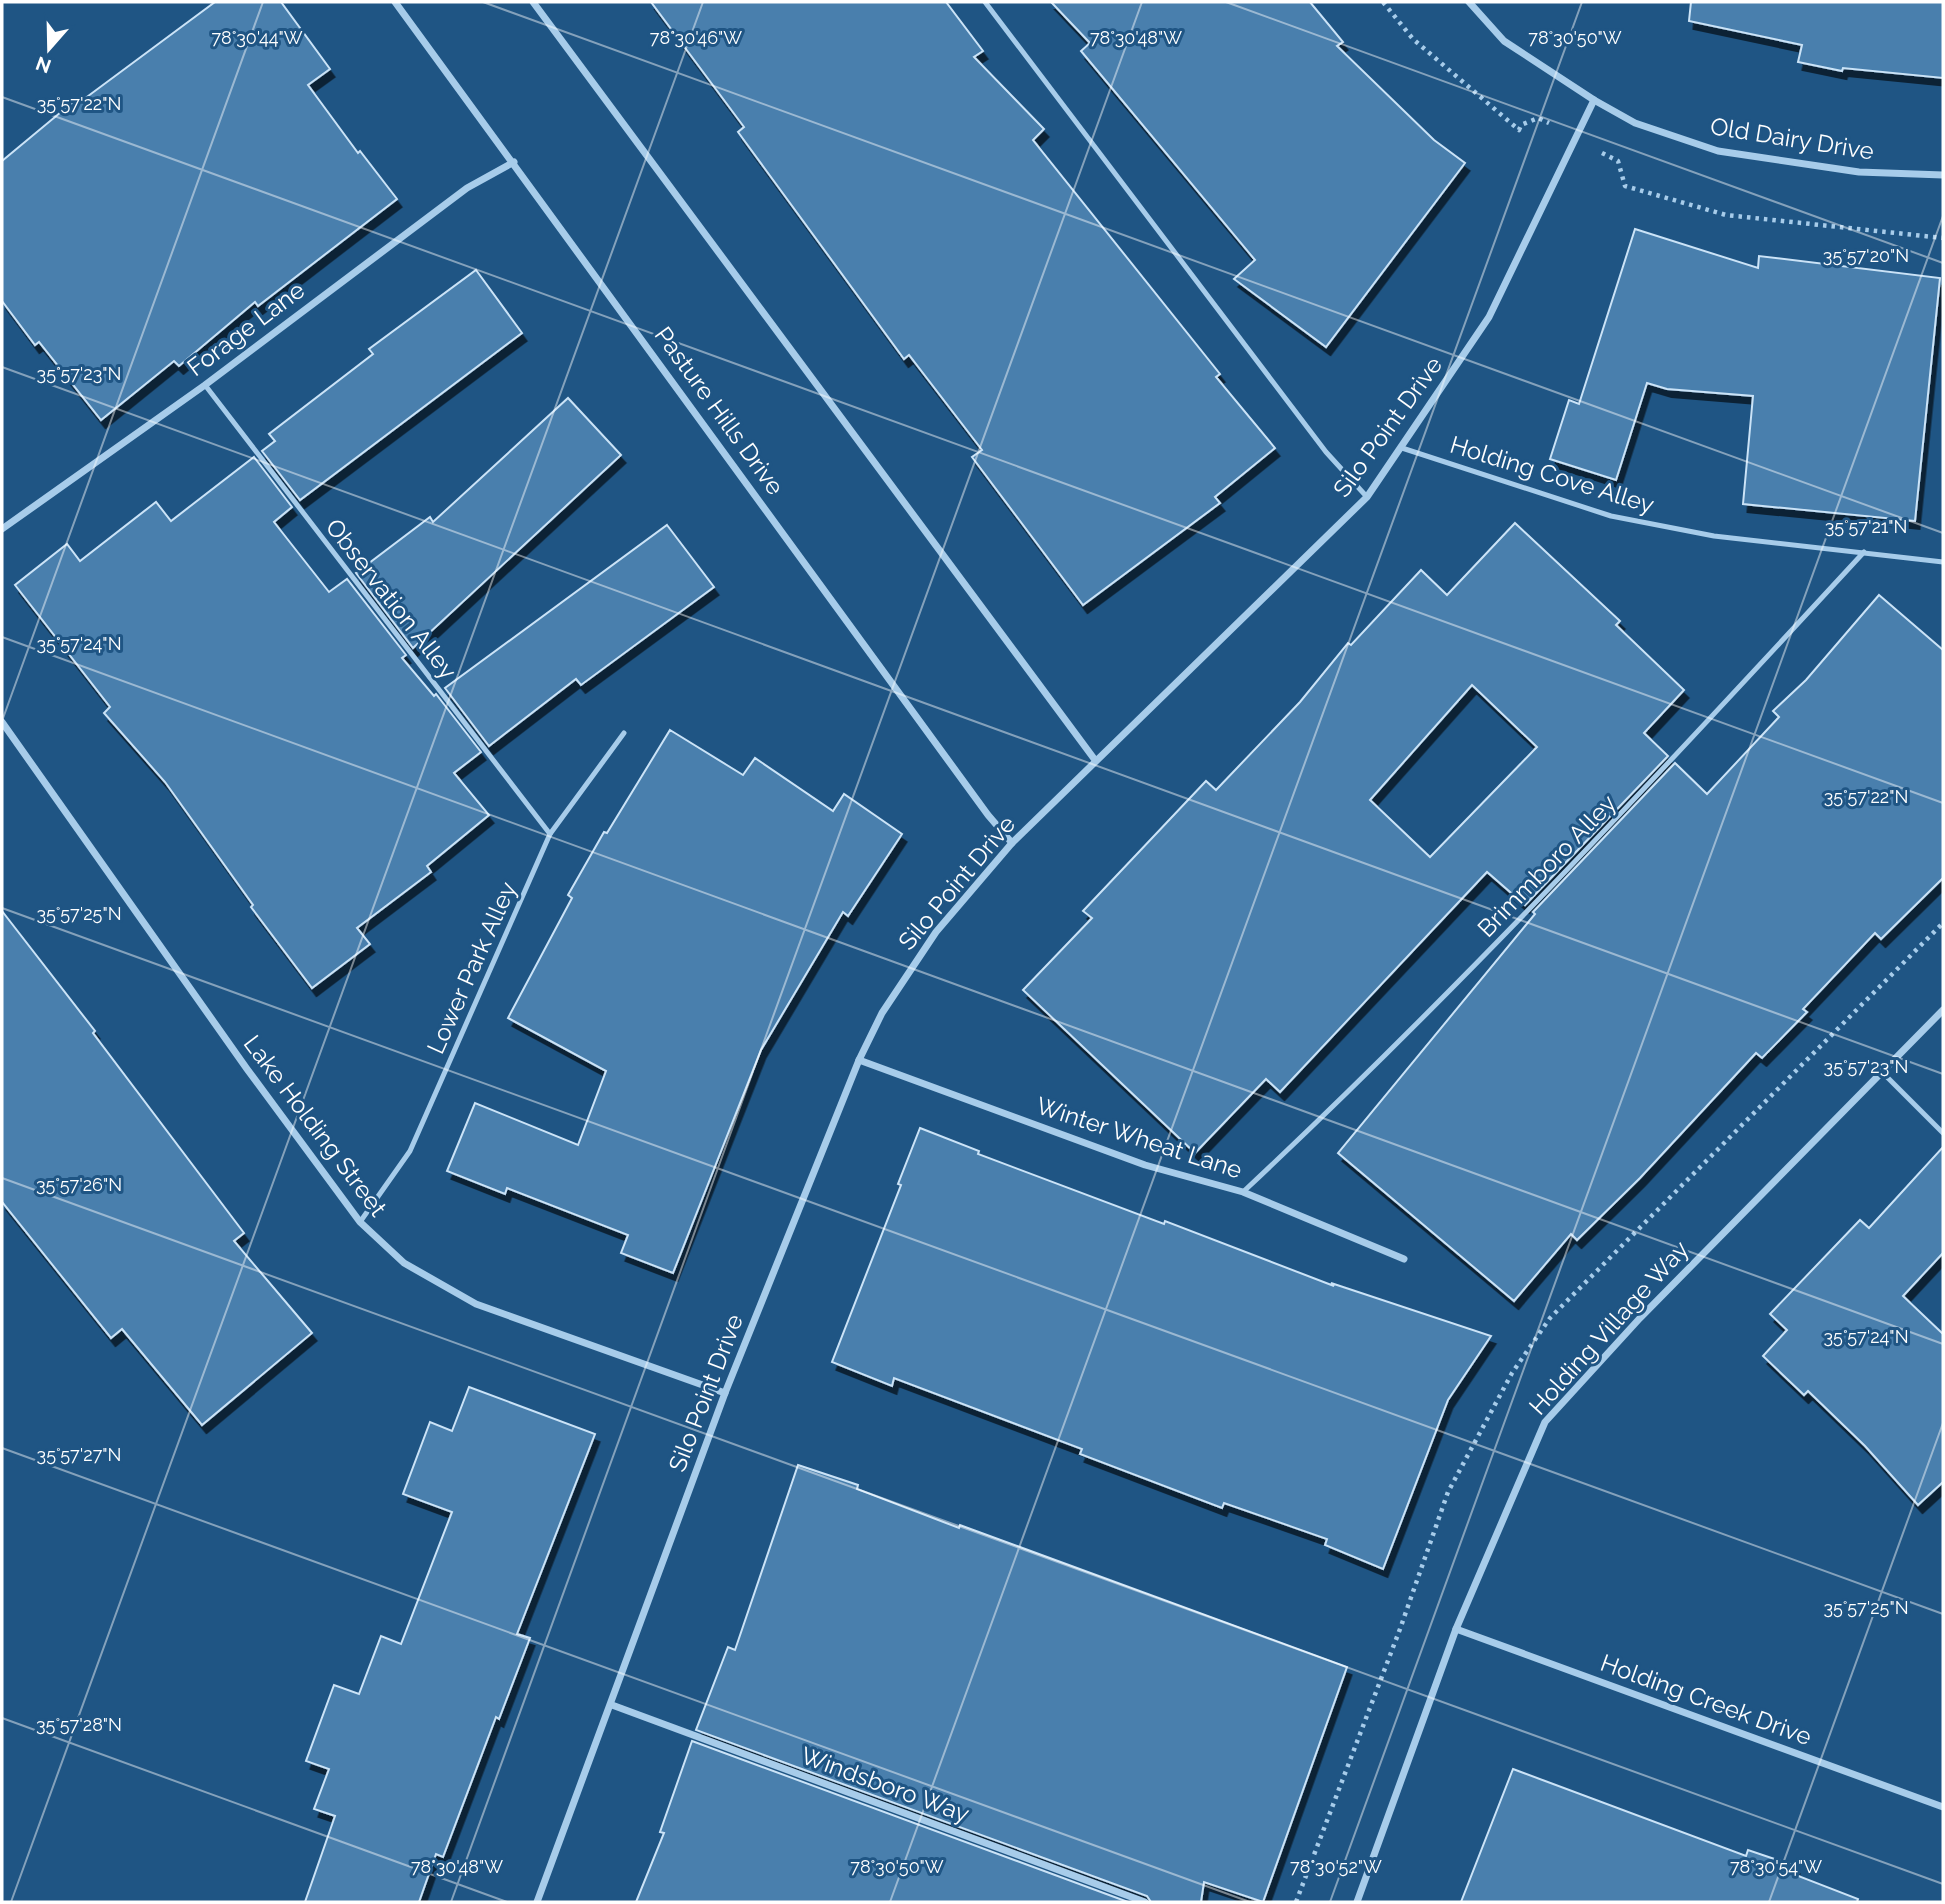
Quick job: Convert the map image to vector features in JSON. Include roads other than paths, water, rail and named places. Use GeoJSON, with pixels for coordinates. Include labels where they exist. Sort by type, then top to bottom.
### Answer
{"type":"FeatureCollection","features":[{"type":"Feature","properties":{"kind":"street","name":"Pasture Hills Drive"},"geometry":{"type":"LineString","coordinates":[[395,2],[988,815],[1012,843]]}},
{"type":"Feature","properties":{"kind":"street"},"geometry":{"type":"LineString","coordinates":[[533,2],[1095,760]]}},
{"type":"Feature","properties":{"kind":"street","name":"Old Dairy Drive"},"geometry":{"type":"LineString","coordinates":[[1469,2],[1504,41],[1594,100],[1635,123],[1718,151],[1859,172],[1943,175]]}},
{"type":"Feature","properties":{"kind":"street","name":"Silo Point Drive"},"geometry":{"type":"LineString","coordinates":[[537,1902],[725,1393],[859,1060],[881,1013],[936,932],[1012,843],[1367,497],[1489,317],[1594,100]]}},
{"type":"Feature","properties":{"kind":"street","name":"Forage Lane"},"geometry":{"type":"LineString","coordinates":[[2,529],[205,384],[467,188],[514,162]]}},
{"type":"Feature","properties":{"kind":"street","name":"Lake Holding Street"},"geometry":{"type":"LineString","coordinates":[[2,722],[247,1069],[360,1222],[404,1263],[476,1304],[725,1393]]}},
{"type":"Feature","properties":{"kind":"street","name":"Holding Village Way"},"geometry":{"type":"LineString","coordinates":[[1357,1902],[1456,1629],[1545,1422],[1640,1318],[1880,1070],[1943,1010]]}},
{"type":"Feature","properties":{"kind":"street","name":"Winter Wheat Lane"},"geometry":{"type":"LineString","coordinates":[[859,1060],[1145,1165],[1243,1192],[1404,1259]]}},
{"type":"Feature","properties":{"kind":"street","name":"Holding Creek Drive"},"geometry":{"type":"LineString","coordinates":[[1456,1629],[1943,1807]]}},
{"type":"Feature","properties":{"kind":"street","name":"Windsboro Way"},"geometry":{"type":"LineString","coordinates":[[612,1705],[1145,1902]]}},
{"type":"Feature","properties":{"kind":"lane"},"geometry":{"type":"LineString","coordinates":[[985,2],[1326,452],[1367,497]]}},
{"type":"Feature","properties":{"kind":"lane","name":"Observation Alley"},"geometry":{"type":"LineString","coordinates":[[205,384],[550,834]]}},
{"type":"Feature","properties":{"kind":"lane","name":"Holding Cove Alley"},"geometry":{"type":"LineString","coordinates":[[1402,448],[1611,516],[1714,536],[1943,562]]}},
{"type":"Feature","properties":{"kind":"lane","name":"Brimmboro Alley"},"geometry":{"type":"LineString","coordinates":[[1243,1192],[1375,1068],[1637,798],[1864,551]]}},
{"type":"Feature","properties":{"kind":"lane","name":"Lower Park Alley"},"geometry":{"type":"LineString","coordinates":[[360,1222],[410,1151],[550,834],[624,733]]}},
{"type":"Feature","properties":{"kind":"lane"},"geometry":{"type":"LineString","coordinates":[[1880,1070],[1943,1133]]}}]}
